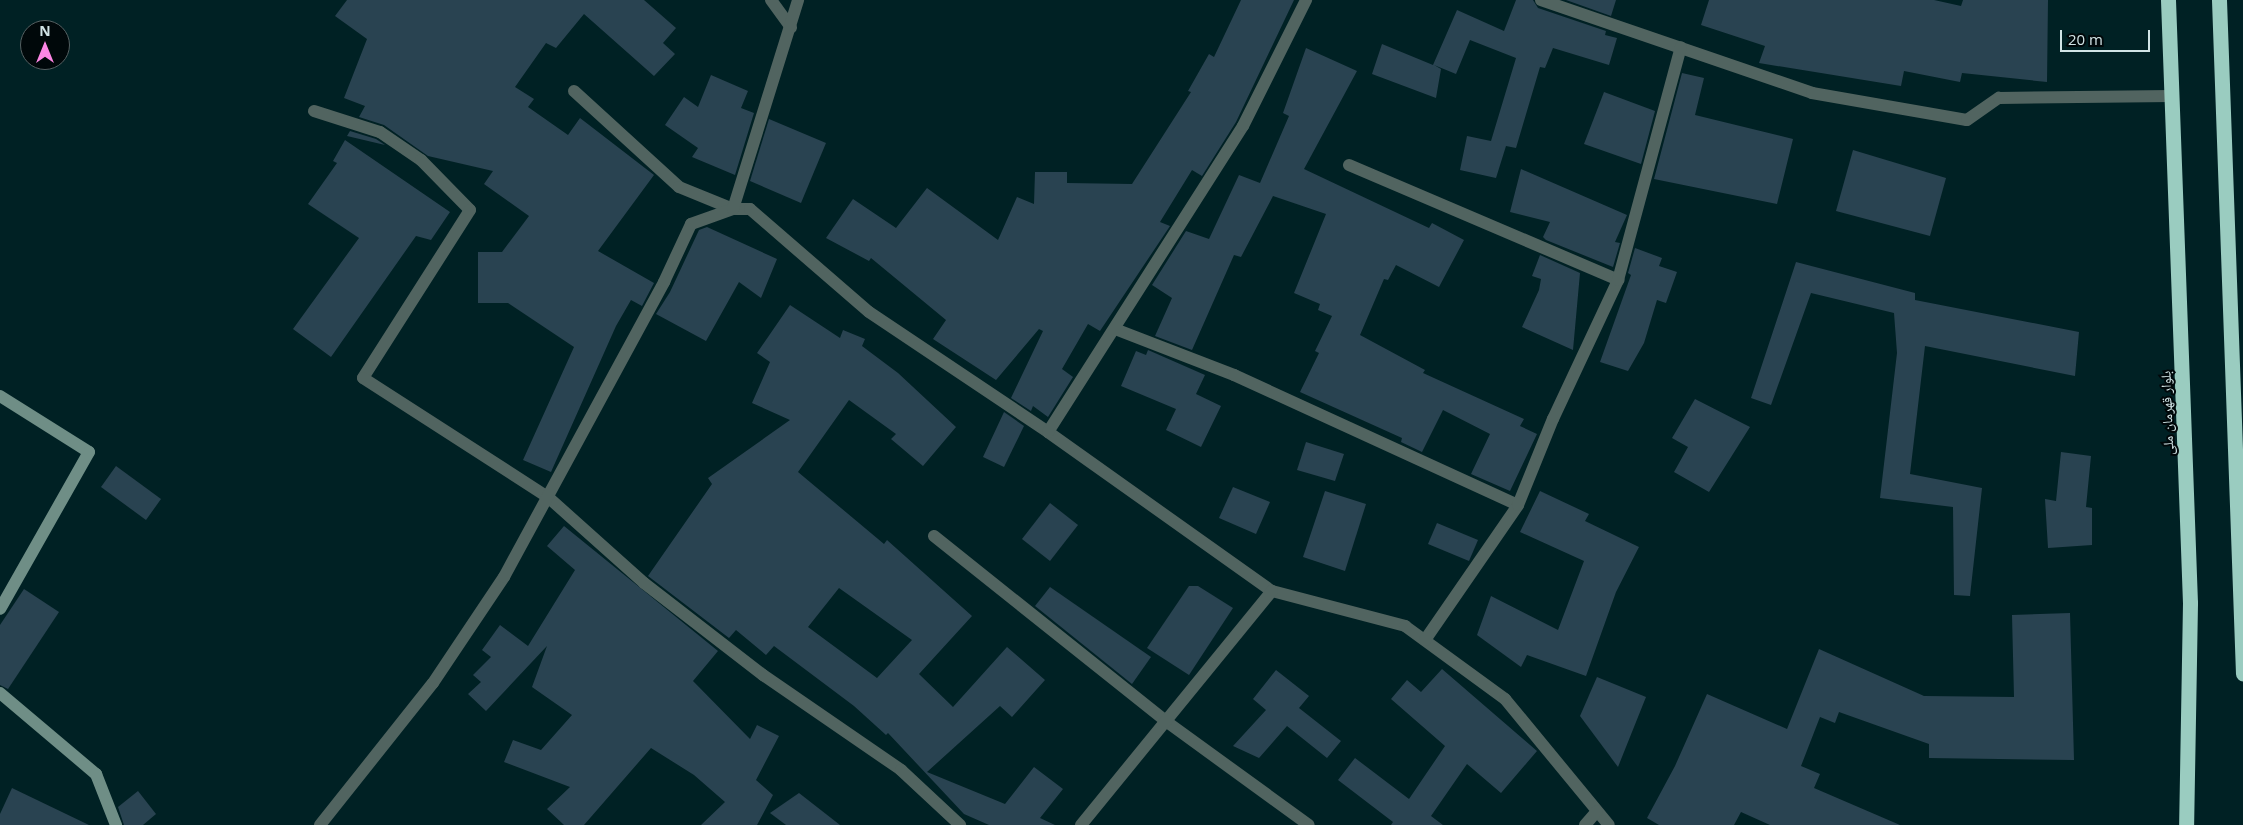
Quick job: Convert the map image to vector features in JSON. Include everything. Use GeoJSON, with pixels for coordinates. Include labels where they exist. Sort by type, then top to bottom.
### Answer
{"type":"FeatureCollection","features":[{"type":"Feature","properties":{"kind":"highway","name":"بلوار قهرمان ملی"},"geometry":{"type":"LineString","coordinates":[[2168,0],[2190,603],[2186,825]]}},
{"type":"Feature","properties":{"kind":"highway"},"geometry":{"type":"LineString","coordinates":[[2219,0],[2243,674]]}},
{"type":"Feature","properties":{"kind":"street"},"geometry":{"type":"LineString","coordinates":[[771,0],[791,28]]}},
{"type":"Feature","properties":{"kind":"street"},"geometry":{"type":"LineString","coordinates":[[734,209],[791,28],[798,0]]}},
{"type":"Feature","properties":{"kind":"street"},"geometry":{"type":"LineString","coordinates":[[1048,432],[1116,329],[1243,126],[1306,0]]}},
{"type":"Feature","properties":{"kind":"street"},"geometry":{"type":"LineString","coordinates":[[1541,0],[1812,93],[1967,120],[1999,98],[2172,96]]}},
{"type":"Feature","properties":{"kind":"street"},"geometry":{"type":"LineString","coordinates":[[1424,640],[1518,505],[1553,419],[1618,280],[1681,47]]}},
{"type":"Feature","properties":{"kind":"street"},"geometry":{"type":"LineString","coordinates":[[574,91],[679,187],[734,209]]}},
{"type":"Feature","properties":{"kind":"street"},"geometry":{"type":"LineString","coordinates":[[314,111],[380,132],[422,160],[470,210],[364,378],[549,498],[644,583],[763,675],[901,770],[960,825]]}},
{"type":"Feature","properties":{"kind":"street"},"geometry":{"type":"LineString","coordinates":[[1349,165],[1618,280]]}},
{"type":"Feature","properties":{"kind":"street"},"geometry":{"type":"LineString","coordinates":[[320,825],[434,683],[504,577],[549,498],[664,282],[691,224],[734,209],[750,209],[868,312],[1048,432],[1272,591],[1405,626],[1505,699],[1609,825]]}},
{"type":"Feature","properties":{"kind":"street"},"geometry":{"type":"LineString","coordinates":[[1116,329],[1234,375],[1518,505]]}},
{"type":"Feature","properties":{"kind":"street"},"geometry":{"type":"LineString","coordinates":[[0,396],[89,452],[0,609]]}},
{"type":"Feature","properties":{"kind":"street"},"geometry":{"type":"LineString","coordinates":[[934,536],[1167,722],[1309,825]]}},
{"type":"Feature","properties":{"kind":"street"},"geometry":{"type":"LineString","coordinates":[[1081,825],[1272,591]]}},
{"type":"Feature","properties":{"kind":"street"},"geometry":{"type":"LineString","coordinates":[[0,693],[96,774],[116,825]]}},
{"type":"Feature","properties":{"kind":"street"},"geometry":{"type":"LineString","coordinates":[[1585,825],[1597,811]]}},
{"type":"Feature","properties":{"kind":"building"},"geometry":{"type":"Polygon","coordinates":[[[347,0],[644,0],[676,28],[663,43],[675,54],[654,76],[584,14],[556,48],[546,43],[515,87],[534,99],[528,107],[568,135],[580,118],[654,175],[598,251],[654,283],[642,306],[631,300],[616,326],[551,472],[523,460],[574,347],[508,303],[478,303],[478,252],[502,252],[529,216],[484,184],[493,171],[428,156],[384,125],[359,117],[365,106],[344,98],[367,39],[335,16],[347,0]]]}},
{"type":"Feature","properties":{"kind":"building"},"geometry":{"type":"Polygon","coordinates":[[[1241,0],[1294,0],[1236,122],[1202,176],[1192,170],[1160,222],[1170,226],[1100,331],[1088,324],[1062,369],[1073,377],[1048,417],[1033,406],[1031,411],[1011,398],[1043,331],[1039,329],[996,380],[933,339],[946,320],[871,258],[869,261],[826,238],[853,199],[896,228],[927,188],[998,240],[1017,197],[1034,204],[1035,172],[1067,172],[1067,183],[1132,184],[1191,92],[1188,91],[1209,54],[1214,57],[1241,0]]]}},
{"type":"Feature","properties":{"kind":"building"},"geometry":{"type":"Polygon","coordinates":[[[1516,0],[1533,0],[1538,8],[1606,31],[1605,35],[1617,38],[1609,65],[1553,48],[1545,68],[1540,67],[1516,148],[1506,146],[1496,178],[1460,170],[1467,136],[1491,141],[1516,58],[1470,40],[1456,74],[1434,65],[1441,69],[1436,98],[1372,74],[1382,44],[1433,65],[1457,10],[1504,31],[1516,0]]]}},
{"type":"Feature","properties":{"kind":"building"},"geometry":{"type":"Polygon","coordinates":[[[1566,0],[1616,0],[1611,16],[1566,0]]]}},
{"type":"Feature","properties":{"kind":"building"},"geometry":{"type":"Polygon","coordinates":[[[1709,0],[1934,0],[1961,6],[1963,0],[2048,0],[2047,82],[1962,73],[1960,82],[1904,71],[1901,86],[1759,63],[1765,46],[1701,25],[1709,0]]]}},
{"type":"Feature","properties":{"kind":"building"},"geometry":{"type":"Polygon","coordinates":[[[1306,48],[1357,71],[1304,169],[1429,228],[1432,223],[1464,240],[1439,287],[1396,265],[1388,280],[1384,279],[1360,335],[1425,370],[1423,373],[1524,419],[1520,426],[1537,434],[1510,491],[1471,474],[1490,434],[1443,410],[1422,452],[1401,442],[1402,438],[1300,392],[1319,353],[1315,351],[1332,316],[1318,310],[1320,304],[1294,293],[1326,214],[1273,196],[1241,257],[1234,255],[1192,350],[1155,336],[1172,298],[1152,285],[1186,231],[1209,239],[1239,175],[1260,183],[1289,116],[1283,113],[1306,48]]]}},
{"type":"Feature","properties":{"kind":"building"},"geometry":{"type":"Polygon","coordinates":[[[1682,73],[1704,78],[1695,115],[1793,139],[1777,204],[1654,179],[1682,73]]]}},
{"type":"Feature","properties":{"kind":"building"},"geometry":{"type":"Polygon","coordinates":[[[711,75],[748,91],[741,108],[754,113],[735,175],[692,157],[698,148],[665,125],[684,97],[698,107],[711,75]]]}},
{"type":"Feature","properties":{"kind":"building"},"geometry":{"type":"Polygon","coordinates":[[[1604,92],[1655,111],[1641,164],[1584,144],[1604,92]]]}},
{"type":"Feature","properties":{"kind":"building"},"geometry":{"type":"Polygon","coordinates":[[[769,119],[826,143],[801,203],[750,181],[769,119]]]}},
{"type":"Feature","properties":{"kind":"building"},"geometry":{"type":"Polygon","coordinates":[[[350,131],[376,139],[385,145],[347,136],[350,131]]]}},
{"type":"Feature","properties":{"kind":"building"},"geometry":{"type":"Polygon","coordinates":[[[345,140],[450,212],[431,240],[416,236],[331,357],[293,329],[359,238],[308,204],[337,163],[333,161],[345,140]]]}},
{"type":"Feature","properties":{"kind":"building"},"geometry":{"type":"Polygon","coordinates":[[[1853,150],[1946,178],[1930,236],[1836,211],[1853,150]]]}},
{"type":"Feature","properties":{"kind":"building"},"geometry":{"type":"Polygon","coordinates":[[[1521,169],[1627,215],[1615,242],[1620,243],[1613,267],[1546,240],[1543,237],[1550,222],[1510,212],[1521,169]]]}},
{"type":"Feature","properties":{"kind":"building"},"geometry":{"type":"Polygon","coordinates":[[[707,227],[777,259],[761,298],[739,282],[706,341],[656,314],[670,292],[699,230],[707,227]]]}},
{"type":"Feature","properties":{"kind":"building"},"geometry":{"type":"Polygon","coordinates":[[[1635,248],[1662,258],[1659,266],[1677,272],[1666,303],[1657,300],[1644,343],[1628,371],[1600,362],[1631,275],[1628,273],[1635,248]]]}},
{"type":"Feature","properties":{"kind":"building"},"geometry":{"type":"Polygon","coordinates":[[[1540,255],[1580,273],[1573,350],[1522,327],[1539,290],[1541,279],[1532,276],[1540,255]]]}},
{"type":"Feature","properties":{"kind":"building"},"geometry":{"type":"Polygon","coordinates":[[[1796,262],[1915,293],[1915,300],[2079,332],[2075,376],[1925,346],[1910,474],[1982,488],[1970,596],[1954,595],[1953,507],[1880,498],[1897,353],[1894,313],[1811,293],[1771,405],[1751,398],[1796,262]]]}},
{"type":"Feature","properties":{"kind":"building"},"geometry":{"type":"Polygon","coordinates":[[[790,305],[840,338],[843,330],[865,339],[862,346],[898,373],[956,427],[923,466],[891,439],[896,434],[849,400],[798,472],[884,544],[887,540],[972,616],[919,674],[953,707],[1007,647],[1045,680],[1012,717],[1000,706],[927,772],[1005,804],[1034,767],[1063,789],[1040,818],[1055,825],[989,825],[964,814],[888,733],[886,735],[854,706],[774,646],[766,655],[736,630],[729,638],[648,576],[712,484],[708,478],[790,420],[752,403],[770,362],[757,353],[790,305]],[[839,588],[808,627],[877,678],[912,640],[839,588]]]}},
{"type":"Feature","properties":{"kind":"building"},"geometry":{"type":"Polygon","coordinates":[[[1148,350],[1205,375],[1196,394],[1221,406],[1201,447],[1166,430],[1176,409],[1121,386],[1136,351],[1146,355],[1148,350]]]}},
{"type":"Feature","properties":{"kind":"building"},"geometry":{"type":"Polygon","coordinates":[[[1695,399],[1750,427],[1709,492],[1674,472],[1688,447],[1672,438],[1695,399]]]}},
{"type":"Feature","properties":{"kind":"building"},"geometry":{"type":"Polygon","coordinates":[[[1004,412],[1024,426],[1004,467],[983,457],[1004,412]]]}},
{"type":"Feature","properties":{"kind":"building"},"geometry":{"type":"Polygon","coordinates":[[[1306,442],[1344,454],[1335,481],[1297,470],[1306,442]]]}},
{"type":"Feature","properties":{"kind":"building"},"geometry":{"type":"Polygon","coordinates":[[[2061,452],[2091,456],[2086,507],[2092,508],[2092,545],[2048,548],[2045,499],[2056,501],[2061,452]]]}},
{"type":"Feature","properties":{"kind":"building"},"geometry":{"type":"Polygon","coordinates":[[[116,466],[161,499],[146,520],[101,487],[116,466]]]}},
{"type":"Feature","properties":{"kind":"building"},"geometry":{"type":"Polygon","coordinates":[[[1233,487],[1270,502],[1256,534],[1219,518],[1233,487]]]}},
{"type":"Feature","properties":{"kind":"building"},"geometry":{"type":"Polygon","coordinates":[[[1325,491],[1366,504],[1345,571],[1303,557],[1325,491]]]}},
{"type":"Feature","properties":{"kind":"building"},"geometry":{"type":"Polygon","coordinates":[[[1540,491],[1589,514],[1585,521],[1639,547],[1616,592],[1586,676],[1527,655],[1521,667],[1477,635],[1491,596],[1558,630],[1584,561],[1520,532],[1540,491]]]}},
{"type":"Feature","properties":{"kind":"building"},"geometry":{"type":"Polygon","coordinates":[[[1050,503],[1078,525],[1050,561],[1022,539],[1050,503]]]}},
{"type":"Feature","properties":{"kind":"building"},"geometry":{"type":"Polygon","coordinates":[[[1437,523],[1478,540],[1469,561],[1428,544],[1437,523]]]}},
{"type":"Feature","properties":{"kind":"building"},"geometry":{"type":"Polygon","coordinates":[[[564,526],[718,651],[693,681],[750,739],[757,725],[779,736],[756,780],[773,795],[757,825],[701,825],[725,802],[694,775],[651,748],[584,825],[564,825],[547,809],[570,787],[504,762],[513,740],[541,750],[572,715],[532,687],[547,646],[486,711],[468,694],[481,682],[473,675],[491,657],[482,650],[500,625],[528,646],[575,570],[547,546],[564,526]]]}},
{"type":"Feature","properties":{"kind":"building"},"geometry":{"type":"Polygon","coordinates":[[[1189,586],[1198,586],[1233,608],[1189,675],[1147,648],[1189,586]]]}},
{"type":"Feature","properties":{"kind":"building"},"geometry":{"type":"Polygon","coordinates":[[[1050,587],[1151,657],[1132,684],[1035,606],[1050,587]]]}},
{"type":"Feature","properties":{"kind":"building"},"geometry":{"type":"Polygon","coordinates":[[[24,589],[59,612],[8,689],[0,685],[0,625],[24,589]]]}},
{"type":"Feature","properties":{"kind":"building"},"geometry":{"type":"Polygon","coordinates":[[[2070,613],[2074,760],[1929,758],[1929,744],[1839,712],[1835,723],[1820,717],[1801,766],[1820,774],[1814,788],[1900,825],[1770,825],[1741,812],[1734,825],[1659,825],[1647,818],[1675,766],[1707,694],[1787,729],[1819,649],[1924,696],[2014,697],[2012,615],[2070,613]]]}},
{"type":"Feature","properties":{"kind":"building"},"geometry":{"type":"Polygon","coordinates":[[[1442,669],[1537,751],[1501,793],[1467,764],[1431,816],[1443,825],[1391,825],[1393,822],[1338,780],[1355,758],[1409,799],[1445,746],[1391,699],[1407,680],[1421,692],[1442,669]]]}},
{"type":"Feature","properties":{"kind":"building"},"geometry":{"type":"Polygon","coordinates":[[[1276,670],[1309,696],[1299,708],[1341,741],[1327,758],[1287,726],[1259,758],[1233,746],[1266,710],[1253,699],[1276,670]]]}},
{"type":"Feature","properties":{"kind":"building"},"geometry":{"type":"Polygon","coordinates":[[[1597,677],[1646,697],[1618,767],[1580,716],[1597,677]]]}},
{"type":"Feature","properties":{"kind":"building"},"geometry":{"type":"Polygon","coordinates":[[[12,788],[89,825],[0,825],[0,814],[12,788]]]}},
{"type":"Feature","properties":{"kind":"building"},"geometry":{"type":"Polygon","coordinates":[[[138,791],[156,814],[143,825],[124,825],[118,807],[138,791]]]}},
{"type":"Feature","properties":{"kind":"building"},"geometry":{"type":"Polygon","coordinates":[[[799,793],[840,825],[786,825],[770,813],[799,793]]]}}]}
